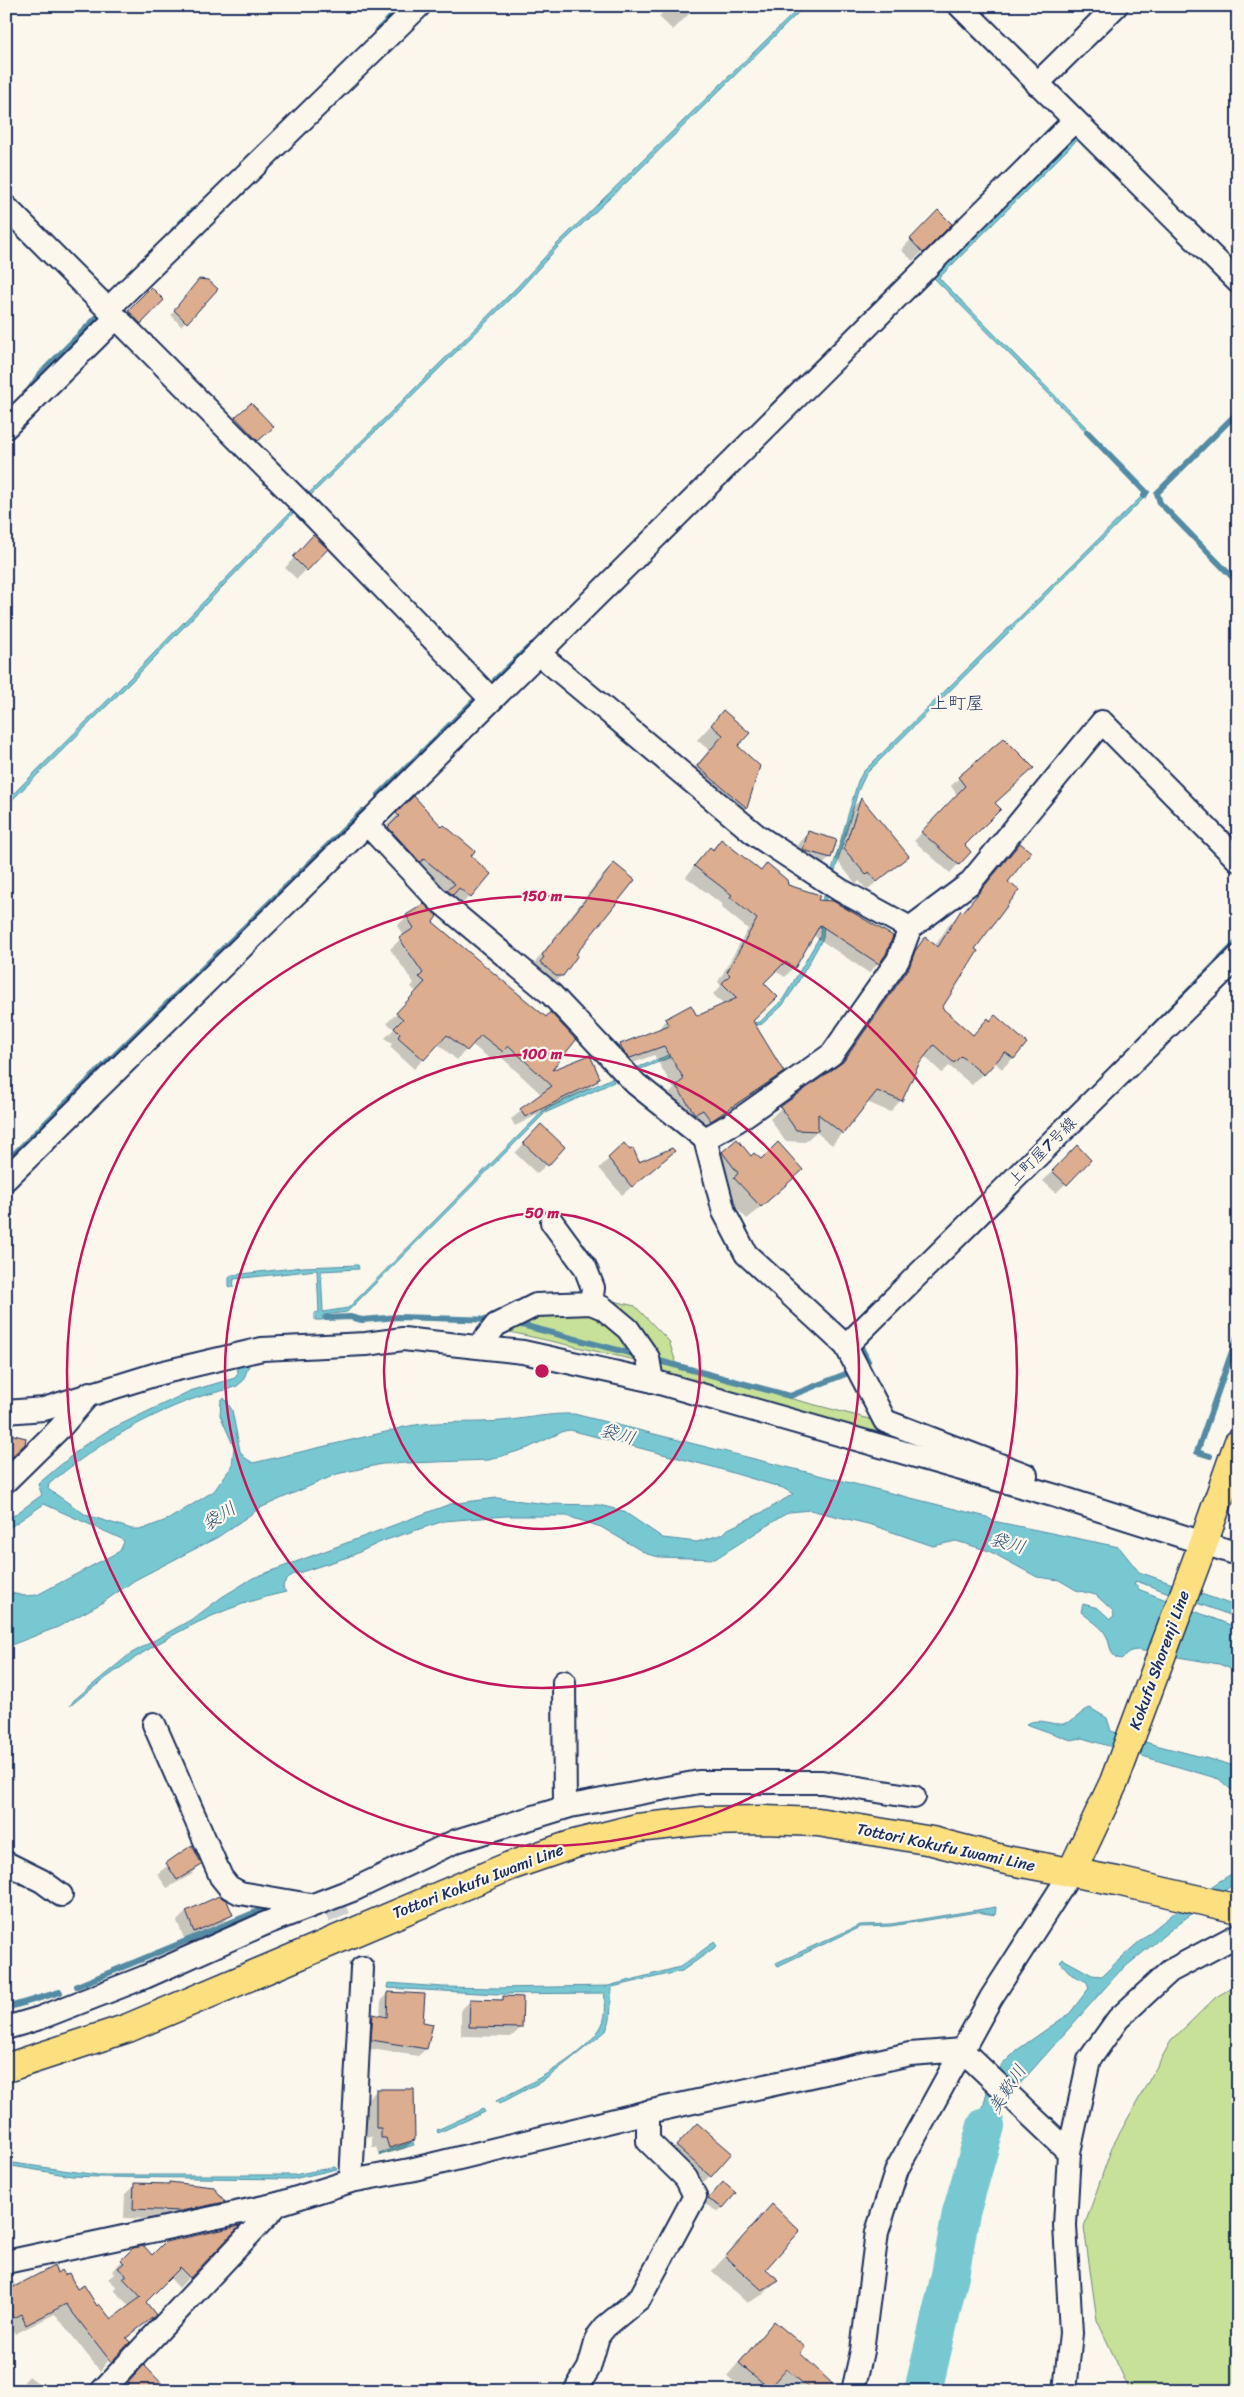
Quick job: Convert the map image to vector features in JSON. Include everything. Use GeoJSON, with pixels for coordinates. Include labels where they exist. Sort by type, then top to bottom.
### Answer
{"type":"FeatureCollection","features":[{"type":"Feature","properties":{"kind":"main road","name":"Kokufu Shorenji Line"},"geometry":{"type":"LineString","coordinates":[[1071,1872],[1119,1768],[1203,1544],[1238,1444]]}},
{"type":"Feature","properties":{"kind":"main road","name":"Tottori Kokufu Iwami Line"},"geometry":{"type":"LineString","coordinates":[[6,2068],[128,2028],[510,1866],[574,1844],[637,1828],[702,1821],[764,1820],[818,1822],[932,1840],[1006,1860],[1132,1884],[1237,1909]]}},
{"type":"Feature","properties":{"kind":"street"},"geometry":{"type":"LineString","coordinates":[[6,427],[112,314],[420,6]]}},
{"type":"Feature","properties":{"kind":"street"},"geometry":{"type":"LineString","coordinates":[[960,6],[1238,282]]}},
{"type":"Feature","properties":{"kind":"street"},"geometry":{"type":"LineString","coordinates":[[1037,84],[1116,6]]}},
{"type":"Feature","properties":{"kind":"street"},"geometry":{"type":"LineString","coordinates":[[6,1179],[367,824],[1074,121]]}},
{"type":"Feature","properties":{"kind":"street"},"geometry":{"type":"LineString","coordinates":[[6,207],[308,510],[491,699]]}},
{"type":"Feature","properties":{"kind":"street"},"geometry":{"type":"LineString","coordinates":[[538,653],[756,835],[833,885],[910,928]]}},
{"type":"Feature","properties":{"kind":"street"},"geometry":{"type":"LineString","coordinates":[[705,1139],[737,1122],[832,1054],[898,960],[910,928],[969,884],[1102,722],[1238,860]]}},
{"type":"Feature","properties":{"kind":"street"},"geometry":{"type":"LineString","coordinates":[[367,824],[436,898],[551,994],[636,1084],[705,1139],[724,1212],[746,1254],[846,1346],[884,1421],[1022,1472],[1056,1496]]}},
{"type":"Feature","properties":{"kind":"street","name":"上町屋7号線"},"geometry":{"type":"LineString","coordinates":[[846,1346],[1238,957]]}},
{"type":"Feature","properties":{"kind":"street"},"geometry":{"type":"LineString","coordinates":[[552,1222],[585,1267],[592,1288],[591,1303]]}},
{"type":"Feature","properties":{"kind":"street"},"geometry":{"type":"LineString","coordinates":[[479,1347],[496,1325],[536,1305],[591,1303],[603,1308],[628,1329],[648,1358],[652,1381]]}},
{"type":"Feature","properties":{"kind":"street"},"geometry":{"type":"LineString","coordinates":[[6,1412],[44,1409],[90,1393],[160,1373],[262,1349],[366,1344],[403,1339],[479,1347],[522,1352],[652,1381],[1056,1496],[1238,1554]]}},
{"type":"Feature","properties":{"kind":"street"},"geometry":{"type":"LineString","coordinates":[[6,1481],[60,1428],[90,1393]]}},
{"type":"Feature","properties":{"kind":"street"},"geometry":{"type":"LineString","coordinates":[[564,1682],[565,1807]]}},
{"type":"Feature","properties":{"kind":"street"},"geometry":{"type":"LineString","coordinates":[[154,1724],[221,1877],[229,1887],[240,1893],[311,1905]]}},
{"type":"Feature","properties":{"kind":"street"},"geometry":{"type":"LineString","coordinates":[[6,2028],[40,2018],[145,1977],[311,1905],[355,1889],[456,1841],[565,1807],[699,1782],[822,1782],[914,1797]]}},
{"type":"Feature","properties":{"kind":"street"},"geometry":{"type":"LineString","coordinates":[[6,1863],[42,1881],[61,1895]]}},
{"type":"Feature","properties":{"kind":"street"},"geometry":{"type":"LineString","coordinates":[[853,2391],[862,2350],[877,2232],[897,2169],[991,1998],[1071,1872]]}},
{"type":"Feature","properties":{"kind":"street"},"geometry":{"type":"LineString","coordinates":[[1065,2391],[1070,2333],[1065,2225],[1069,2152],[1089,2060],[1118,2019],[1170,1971],[1238,1935]]}},
{"type":"Feature","properties":{"kind":"street"},"geometry":{"type":"LineString","coordinates":[[351,2181],[362,1968]]}},
{"type":"Feature","properties":{"kind":"street"},"geometry":{"type":"LineString","coordinates":[[6,2262],[278,2204],[351,2181],[410,2170],[648,2112],[910,2054],[962,2050],[1069,2152]]}},
{"type":"Feature","properties":{"kind":"street"},"geometry":{"type":"LineString","coordinates":[[575,2391],[590,2368],[598,2336],[605,2327],[640,2298],[695,2196],[686,2178],[648,2141],[648,2112]]}},
{"type":"Feature","properties":{"kind":"street"},"geometry":{"type":"LineString","coordinates":[[102,2391],[278,2204]]}},
{"type":"Feature","properties":{"kind":"green space"},"geometry":{"type":"Polygon","coordinates":[[[601,1298],[635,1306],[669,1341],[678,1369],[873,1420],[942,1452],[660,1379],[601,1298]]]}},
{"type":"Feature","properties":{"kind":"green space"},"geometry":{"type":"Polygon","coordinates":[[[588,1309],[605,1321],[644,1362],[510,1332],[506,1326],[530,1312],[588,1309]]]}},
{"type":"Feature","properties":{"kind":"green space"},"geometry":{"type":"Polygon","coordinates":[[[1238,1984],[1238,2391],[1130,2391],[1097,2320],[1084,2227],[1112,2147],[1171,2041],[1216,1997],[1238,1984]]]}},
{"type":"Feature","properties":{"kind":"water"},"geometry":{"type":"Polygon","coordinates":[[[801,6],[805,6],[629,180],[558,247],[519,290],[308,498],[306,496],[517,287],[556,245],[801,6]]]}},
{"type":"Feature","properties":{"kind":"water"},"geometry":{"type":"Polygon","coordinates":[[[942,6],[948,6],[1062,119],[1059,122],[942,6]]]}},
{"type":"Feature","properties":{"kind":"water"},"geometry":{"type":"Polygon","coordinates":[[[1075,133],[1079,138],[939,278],[1150,492],[866,774],[858,791],[835,871],[832,870],[858,781],[863,772],[1144,494],[1144,490],[934,278],[1075,133]]]}},
{"type":"Feature","properties":{"kind":"water"},"geometry":{"type":"Polygon","coordinates":[[[294,508],[296,510],[131,682],[6,806],[6,801],[128,680],[294,508]]]}},
{"type":"Feature","properties":{"kind":"water"},"geometry":{"type":"Polygon","coordinates":[[[823,896],[826,897],[823,938],[782,1006],[762,1024],[744,1028],[636,1071],[634,1069],[745,1024],[760,1022],[783,999],[820,936],[823,896]]]}},
{"type":"Feature","properties":{"kind":"water"},"geometry":{"type":"Polygon","coordinates":[[[612,1078],[614,1082],[545,1113],[347,1312],[323,1315],[323,1320],[315,1320],[315,1313],[319,1312],[317,1270],[234,1279],[233,1287],[229,1288],[229,1278],[232,1275],[303,1267],[358,1265],[359,1269],[321,1271],[323,1312],[348,1308],[545,1109],[612,1078]]]}},
{"type":"Feature","properties":{"kind":"water","name":"袋川"},"geometry":{"type":"Polygon","coordinates":[[[237,1365],[249,1365],[243,1381],[237,1386],[204,1395],[154,1415],[99,1447],[49,1484],[48,1489],[86,1515],[132,1529],[143,1529],[169,1519],[214,1491],[232,1466],[234,1447],[220,1415],[221,1400],[224,1398],[232,1410],[240,1451],[244,1457],[253,1463],[416,1425],[487,1422],[546,1415],[574,1414],[987,1517],[993,1521],[1119,1547],[1139,1572],[1238,1607],[1238,1618],[1136,1581],[1134,1584],[1138,1586],[1138,1589],[1238,1628],[1238,1672],[1219,1664],[1137,1650],[1131,1651],[1121,1659],[1117,1658],[1112,1654],[1107,1637],[1102,1630],[1081,1612],[1083,1604],[1098,1608],[1110,1619],[1114,1616],[1113,1611],[1096,1595],[1076,1590],[1059,1580],[1037,1577],[989,1551],[956,1541],[933,1546],[872,1525],[810,1510],[790,1512],[782,1516],[715,1559],[659,1557],[647,1554],[601,1527],[567,1516],[506,1516],[444,1521],[383,1541],[351,1556],[292,1575],[284,1583],[283,1588],[286,1592],[227,1610],[172,1636],[119,1669],[70,1706],[74,1700],[130,1654],[194,1618],[222,1597],[253,1578],[450,1504],[497,1498],[547,1504],[599,1505],[623,1511],[663,1538],[697,1542],[723,1534],[728,1529],[767,1510],[793,1494],[783,1488],[713,1467],[570,1430],[528,1448],[489,1460],[382,1464],[337,1474],[260,1508],[218,1537],[135,1580],[102,1603],[58,1627],[6,1647],[6,1592],[25,1596],[37,1595],[120,1551],[124,1542],[122,1539],[44,1504],[6,1530],[6,1521],[42,1495],[38,1484],[83,1446],[107,1431],[190,1391],[235,1378],[238,1373],[237,1365]]]}},
{"type":"Feature","properties":{"kind":"water"},"geometry":{"type":"Polygon","coordinates":[[[1090,1708],[1107,1718],[1111,1731],[1238,1767],[1238,1796],[1219,1779],[1082,1738],[1071,1740],[1026,1724],[1036,1721],[1056,1724],[1066,1723],[1090,1708]]]}},
{"type":"Feature","properties":{"kind":"water"},"geometry":{"type":"Polygon","coordinates":[[[1238,1870],[1238,1881],[1179,1923],[1119,1972],[1002,2104],[994,2119],[978,2176],[966,2174],[987,2092],[1002,2065],[1017,2050],[1070,2013],[1089,1988],[1087,1982],[1072,1975],[1060,1962],[1063,1959],[1092,1975],[1102,1976],[1167,1919],[1201,1893],[1238,1870]]]}},
{"type":"Feature","properties":{"kind":"water"},"geometry":{"type":"Polygon","coordinates":[[[996,1907],[995,1915],[977,1912],[891,1926],[860,1927],[778,1966],[776,1963],[860,1925],[891,1924],[996,1907]]]}},
{"type":"Feature","properties":{"kind":"water"},"geometry":{"type":"Polygon","coordinates":[[[714,1942],[717,1946],[682,1971],[612,1987],[610,2020],[606,2031],[546,2079],[499,2104],[496,2101],[552,2071],[579,2052],[590,2041],[602,2026],[605,2017],[604,1993],[497,1994],[387,1988],[388,1983],[442,1987],[497,1988],[608,1986],[680,1967],[714,1942]]]}},
{"type":"Feature","properties":{"kind":"water"},"geometry":{"type":"Polygon","coordinates":[[[483,2109],[485,2112],[438,2133],[437,2130],[483,2109]]]}},
{"type":"Feature","properties":{"kind":"water"},"geometry":{"type":"Polygon","coordinates":[[[413,2142],[414,2145],[380,2155],[379,2153],[413,2142]]]}},
{"type":"Feature","properties":{"kind":"water"},"geometry":{"type":"Polygon","coordinates":[[[6,2162],[98,2175],[294,2175],[335,2167],[337,2169],[293,2179],[98,2177],[72,2176],[6,2165],[6,2162]]]}},
{"type":"Feature","properties":{"kind":"building"},"geometry":{"type":"Polygon","coordinates":[[[938,210],[952,224],[923,253],[910,239],[938,210]]]}},
{"type":"Feature","properties":{"kind":"building"},"geometry":{"type":"Polygon","coordinates":[[[199,279],[208,280],[218,289],[187,323],[174,310],[199,279]]]}},
{"type":"Feature","properties":{"kind":"building"},"geometry":{"type":"Polygon","coordinates":[[[151,287],[164,300],[141,324],[128,310],[151,287]]]}},
{"type":"Feature","properties":{"kind":"building"},"geometry":{"type":"Polygon","coordinates":[[[251,403],[274,427],[258,441],[235,417],[251,403]]]}},
{"type":"Feature","properties":{"kind":"building"},"geometry":{"type":"Polygon","coordinates":[[[313,535],[328,549],[307,571],[293,557],[313,535]]]}},
{"type":"Feature","properties":{"kind":"building"},"geometry":{"type":"Polygon","coordinates":[[[723,710],[750,733],[738,746],[760,766],[747,808],[697,766],[723,735],[711,725],[723,710]]]}},
{"type":"Feature","properties":{"kind":"building"},"geometry":{"type":"Polygon","coordinates":[[[1004,738],[1034,768],[995,803],[1001,809],[965,845],[971,852],[959,865],[921,832],[965,786],[958,777],[1004,738]]]}},
{"type":"Feature","properties":{"kind":"building"},"geometry":{"type":"Polygon","coordinates":[[[414,796],[442,827],[444,825],[475,851],[471,856],[491,874],[471,898],[459,888],[453,895],[447,890],[455,884],[424,859],[420,862],[388,827],[399,816],[396,813],[414,796]]]}},
{"type":"Feature","properties":{"kind":"building"},"geometry":{"type":"Polygon","coordinates":[[[861,798],[909,856],[877,882],[869,872],[866,875],[844,849],[861,798]]]}},
{"type":"Feature","properties":{"kind":"building"},"geometry":{"type":"Polygon","coordinates":[[[808,831],[837,840],[831,858],[803,850],[808,831]]]}},
{"type":"Feature","properties":{"kind":"building"},"geometry":{"type":"Polygon","coordinates":[[[721,839],[761,871],[767,863],[787,880],[788,885],[820,895],[818,900],[833,901],[893,936],[886,954],[879,964],[820,925],[795,968],[785,962],[764,983],[778,997],[753,1021],[784,1072],[711,1121],[703,1110],[695,1114],[676,1086],[684,1079],[664,1046],[630,1058],[623,1051],[620,1044],[669,1025],[665,1019],[691,1005],[697,1016],[737,998],[722,983],[730,975],[727,972],[757,919],[730,897],[732,895],[694,866],[710,847],[713,850],[721,839]]]}},
{"type":"Feature","properties":{"kind":"building"},"geometry":{"type":"Polygon","coordinates":[[[1020,843],[1031,852],[1008,882],[1019,890],[975,949],[978,951],[942,1008],[973,1035],[988,1018],[990,1021],[995,1015],[1027,1043],[1014,1059],[1005,1052],[984,1075],[961,1056],[954,1063],[934,1045],[919,1064],[902,1101],[877,1091],[843,1134],[818,1114],[818,1131],[796,1130],[780,1107],[843,1062],[909,968],[915,951],[925,937],[938,947],[961,910],[963,912],[1020,843]]]}},
{"type":"Feature","properties":{"kind":"building"},"geometry":{"type":"Polygon","coordinates":[[[614,863],[635,880],[576,954],[578,955],[563,976],[556,976],[540,962],[544,957],[542,955],[614,863]]]}},
{"type":"Feature","properties":{"kind":"building"},"geometry":{"type":"Polygon","coordinates":[[[424,904],[437,916],[433,922],[546,1017],[550,1012],[576,1040],[552,1070],[590,1055],[600,1078],[597,1079],[598,1081],[525,1117],[520,1109],[552,1086],[509,1046],[503,1052],[481,1035],[467,1051],[447,1035],[424,1060],[398,1037],[400,1034],[394,1028],[403,1019],[396,1013],[425,982],[419,977],[423,973],[399,938],[414,928],[406,915],[424,904]]]}},
{"type":"Feature","properties":{"kind":"building"},"geometry":{"type":"Polygon","coordinates":[[[541,1124],[565,1147],[548,1166],[523,1143],[541,1124]]]}},
{"type":"Feature","properties":{"kind":"building"},"geometry":{"type":"Polygon","coordinates":[[[737,1139],[751,1156],[754,1153],[761,1159],[778,1142],[803,1170],[761,1207],[734,1178],[738,1173],[722,1152],[737,1139]]]}},
{"type":"Feature","properties":{"kind":"building"},"geometry":{"type":"Polygon","coordinates":[[[624,1143],[630,1150],[633,1148],[639,1162],[672,1148],[675,1151],[632,1187],[608,1158],[624,1143]]]}},
{"type":"Feature","properties":{"kind":"building"},"geometry":{"type":"Polygon","coordinates":[[[1077,1145],[1091,1160],[1067,1185],[1052,1171],[1077,1145]]]}},
{"type":"Feature","properties":{"kind":"building"},"geometry":{"type":"Polygon","coordinates":[[[6,1433],[26,1438],[25,1444],[6,1462],[6,1433]]]}},
{"type":"Feature","properties":{"kind":"building"},"geometry":{"type":"Polygon","coordinates":[[[192,1845],[202,1865],[177,1880],[166,1863],[192,1845]]]}},
{"type":"Feature","properties":{"kind":"building"},"geometry":{"type":"Polygon","coordinates":[[[219,1896],[227,1901],[233,1915],[194,1932],[186,1911],[219,1896]]]}},
{"type":"Feature","properties":{"kind":"building"},"geometry":{"type":"Polygon","coordinates":[[[388,1992],[425,1994],[423,2022],[433,2024],[427,2049],[371,2040],[373,2014],[387,2017],[388,1992]]]}},
{"type":"Feature","properties":{"kind":"building"},"geometry":{"type":"Polygon","coordinates":[[[503,1996],[523,1997],[522,2028],[469,2027],[470,1999],[503,2000],[503,1996]]]}},
{"type":"Feature","properties":{"kind":"building"},"geometry":{"type":"Polygon","coordinates":[[[376,2089],[414,2089],[415,2140],[389,2148],[386,2138],[381,2138],[381,2128],[376,2128],[376,2089]]]}},
{"type":"Feature","properties":{"kind":"building"},"geometry":{"type":"Polygon","coordinates":[[[697,2123],[732,2153],[711,2177],[676,2146],[697,2123]]]}},
{"type":"Feature","properties":{"kind":"building"},"geometry":{"type":"Polygon","coordinates":[[[169,2182],[214,2187],[225,2202],[181,2211],[133,2209],[134,2183],[169,2184],[169,2182]]]}},
{"type":"Feature","properties":{"kind":"building"},"geometry":{"type":"Polygon","coordinates":[[[723,2182],[736,2193],[723,2208],[708,2199],[723,2182]]]}},
{"type":"Feature","properties":{"kind":"building"},"geometry":{"type":"Polygon","coordinates":[[[772,2204],[800,2231],[766,2269],[779,2280],[762,2290],[725,2257],[772,2204]]]}},
{"type":"Feature","properties":{"kind":"building"},"geometry":{"type":"Polygon","coordinates":[[[240,2226],[190,2278],[180,2268],[146,2302],[156,2315],[126,2338],[130,2342],[111,2362],[66,2304],[26,2325],[21,2314],[13,2318],[6,2304],[6,2291],[54,2266],[57,2273],[61,2270],[64,2275],[69,2273],[77,2289],[84,2285],[97,2306],[99,2304],[111,2319],[141,2297],[123,2278],[127,2276],[118,2268],[124,2263],[121,2260],[133,2248],[144,2246],[152,2255],[165,2242],[240,2226]]]}},
{"type":"Feature","properties":{"kind":"building"},"geometry":{"type":"Polygon","coordinates":[[[774,2321],[805,2347],[800,2353],[840,2391],[812,2391],[786,2369],[769,2388],[739,2363],[774,2321]]]}},
{"type":"Feature","properties":{"kind":"building"},"geometry":{"type":"Polygon","coordinates":[[[144,2365],[169,2391],[134,2391],[128,2383],[144,2365]]]}},
{"type":"Feature","properties":{"kind":"waterway"},"geometry":{"type":"LineString","coordinates":[[378,30],[402,6]]}},
{"type":"Feature","properties":{"kind":"waterway"},"geometry":{"type":"LineString","coordinates":[[173,231],[192,211],[201,206]]}},
{"type":"Feature","properties":{"kind":"waterway"},"geometry":{"type":"LineString","coordinates":[[30,389],[39,375],[96,318]]}},
{"type":"Feature","properties":{"kind":"waterway"},"geometry":{"type":"LineString","coordinates":[[1238,412],[1157,493],[1160,503],[1238,583]]}},
{"type":"Feature","properties":{"kind":"waterway"},"geometry":{"type":"LineString","coordinates":[[1087,432],[1146,493],[1144,496]]}},
{"type":"Feature","properties":{"kind":"waterway"},"geometry":{"type":"LineString","coordinates":[[495,680],[528,648]]}},
{"type":"Feature","properties":{"kind":"waterway"},"geometry":{"type":"LineString","coordinates":[[378,796],[475,700]]}},
{"type":"Feature","properties":{"kind":"waterway"},"geometry":{"type":"LineString","coordinates":[[6,1162],[363,811]]}},
{"type":"Feature","properties":{"kind":"waterway"},"geometry":{"type":"LineString","coordinates":[[1140,1040],[1238,941]]}},
{"type":"Feature","properties":{"kind":"waterway"},"geometry":{"type":"LineString","coordinates":[[326,1318],[350,1317],[362,1320],[398,1317],[494,1320]]}},
{"type":"Feature","properties":{"kind":"waterway"},"geometry":{"type":"LineString","coordinates":[[514,1323],[637,1355]]}},
{"type":"Feature","properties":{"kind":"waterway"},"geometry":{"type":"LineString","coordinates":[[1210,1456],[1197,1452],[1238,1334]]}},
{"type":"Feature","properties":{"kind":"waterway"},"geometry":{"type":"LineString","coordinates":[[861,1347],[868,1361],[866,1362]]}},
{"type":"Feature","properties":{"kind":"waterway"},"geometry":{"type":"LineString","coordinates":[[652,1359],[790,1396],[848,1373]]}},
{"type":"Feature","properties":{"kind":"waterway"},"geometry":{"type":"LineString","coordinates":[[77,1986],[261,1910]]}},
{"type":"Feature","properties":{"kind":"waterway"},"geometry":{"type":"LineString","coordinates":[[6,2008],[60,1992]]}},
{"type":"Feature","properties":{"kind":"waterway","name":"美歎川"},"geometry":{"type":"LineString","coordinates":[[923,2391],[950,2275],[961,2213],[986,2126]]}},
{"type":"Feature","properties":{"kind":"tunnel"},"geometry":{"type":"LineString","coordinates":[[330,1898],[362,1968]]}},
{"type":"Feature","properties":{"kind":"district","name":"上町屋"},"geometry":{"type":"Point","coordinates":[957,703]}}]}
